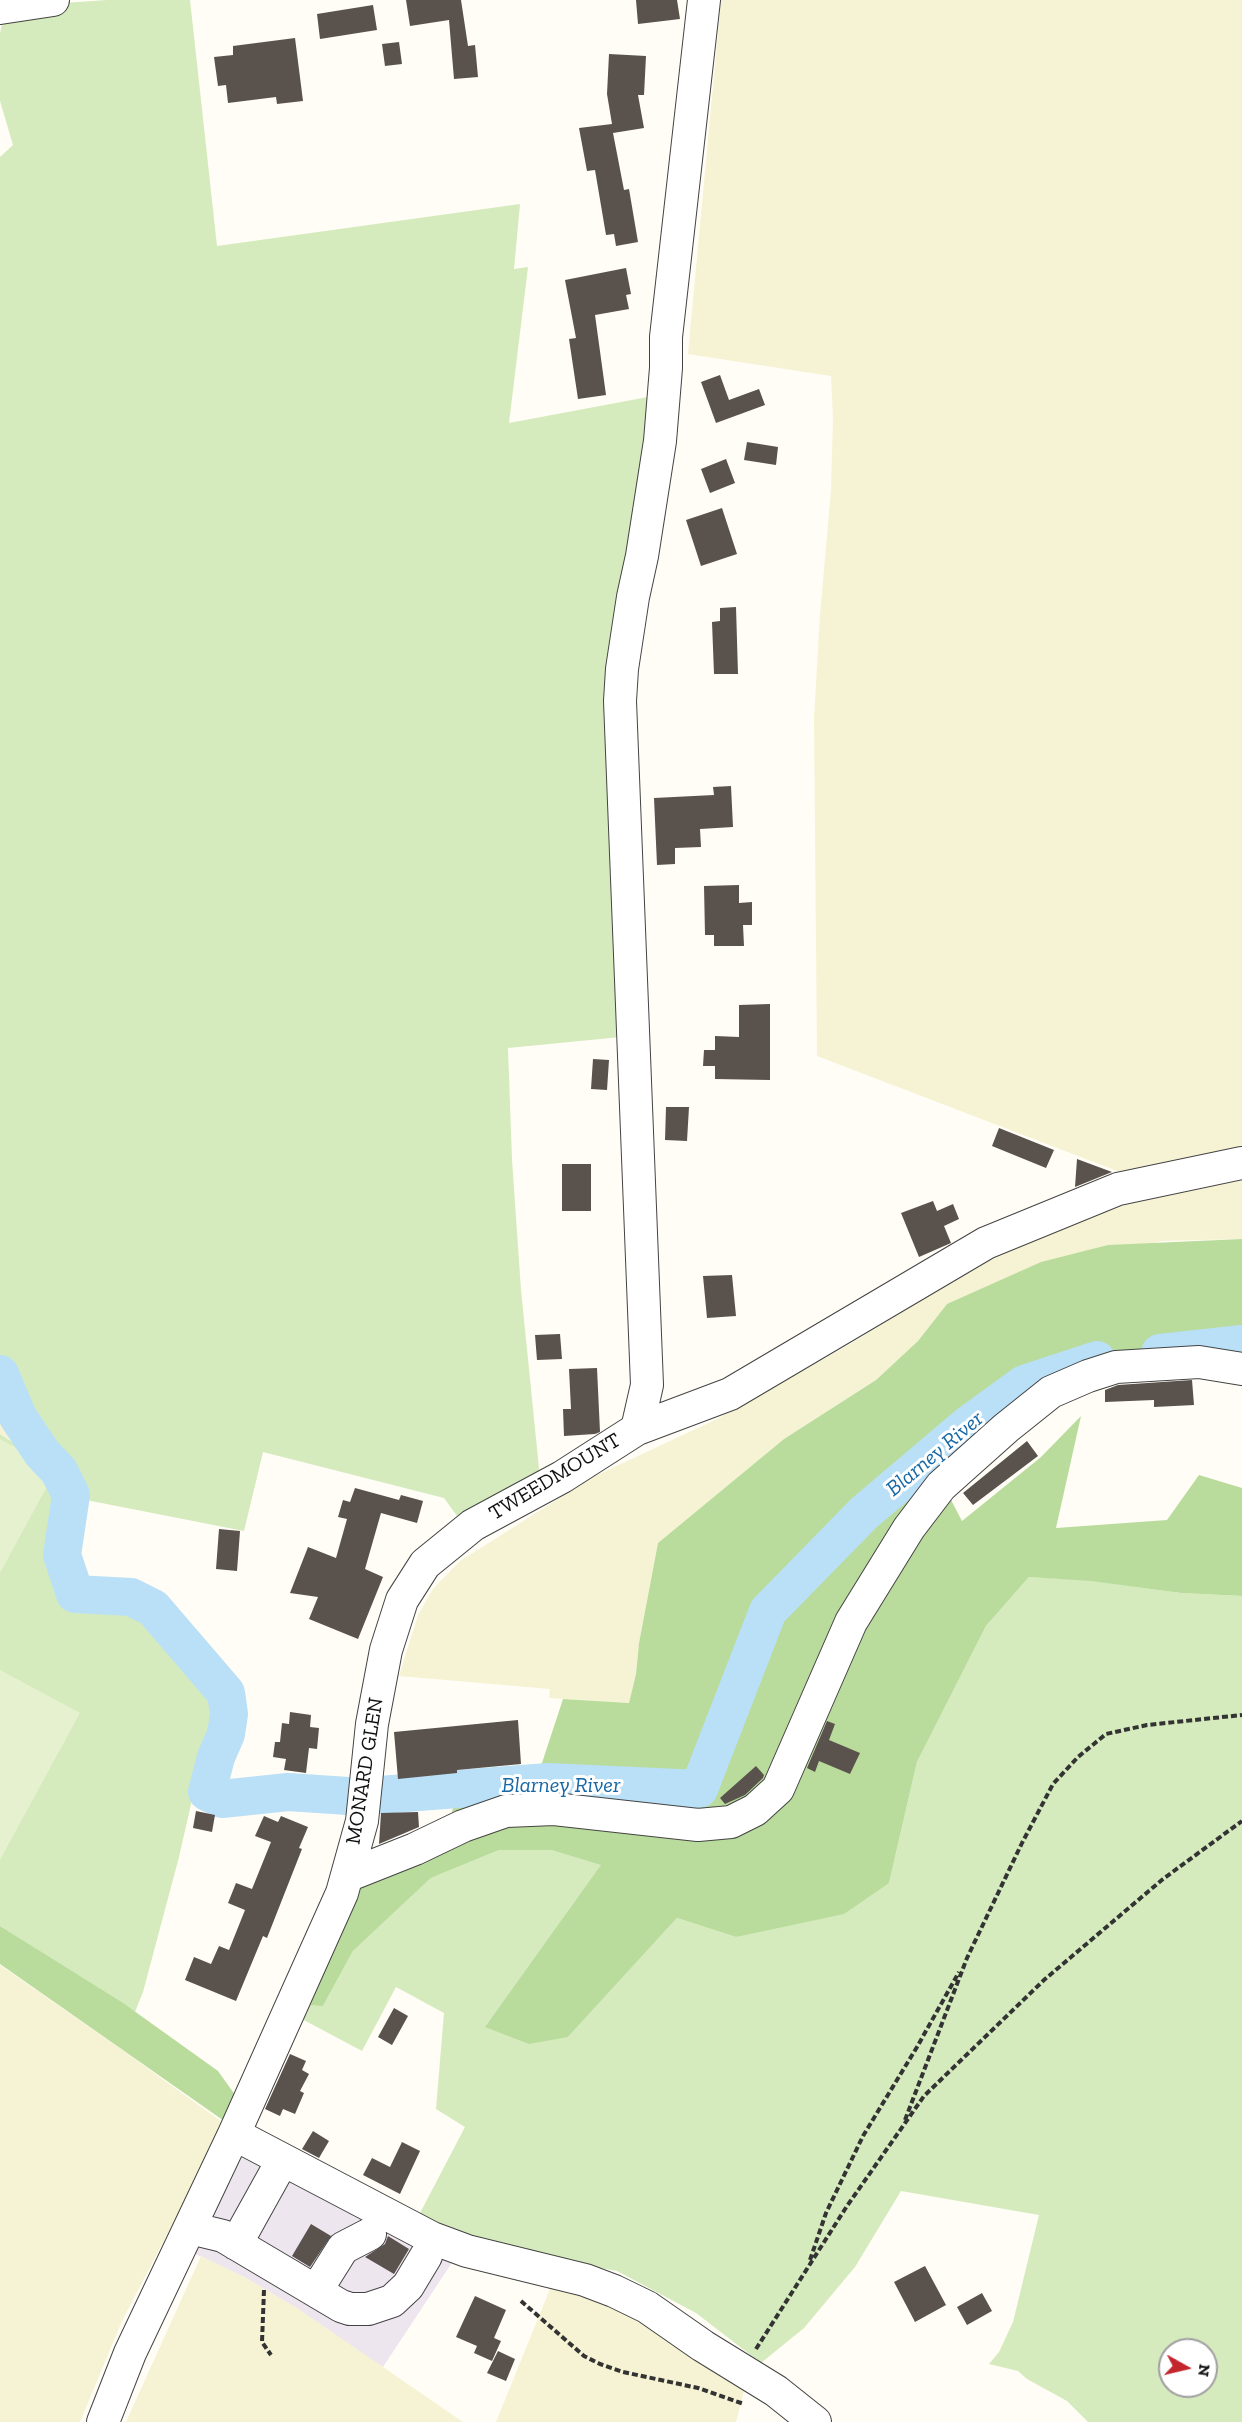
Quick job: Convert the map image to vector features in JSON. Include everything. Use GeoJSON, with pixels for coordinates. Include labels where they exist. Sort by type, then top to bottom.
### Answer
{"type":"FeatureCollection","features":[{"type":"Feature","properties":{"kind":"street"},"geometry":{"type":"LineString","coordinates":[[0,8],[54,0]]}},
{"type":"Feature","properties":{"kind":"street"},"geometry":{"type":"LineString","coordinates":[[637,1429],[647,1385],[620,701],[633,597],[642,556],[660,441],[666,338],[704,0]]}},
{"type":"Feature","properties":{"kind":"street","name":"TWEEDMOUNT"},"geometry":{"type":"LineString","coordinates":[[473,1526],[562,1478],[637,1429],[730,1394],[986,1243],[1118,1189],[1242,1163]]}},
{"type":"Feature","properties":{"kind":"street"},"geometry":{"type":"LineString","coordinates":[[347,1876],[415,1849],[463,1826],[506,1811],[554,1809],[698,1825],[731,1822],[755,1810],[778,1789],[851,1622],[909,1528],[941,1486],[1051,1392],[1088,1376],[1116,1367],[1199,1362],[1242,1369]]}},
{"type":"Feature","properties":{"kind":"street","name":"MONARD GLEN"},"geometry":{"type":"LineString","coordinates":[[103,2422],[130,2353],[234,2134],[342,1893],[362,1821],[380,1675],[397,1610],[411,1583],[425,1564],[473,1526]]}},
{"type":"Feature","properties":{"kind":"street"},"geometry":{"type":"LineString","coordinates":[[234,2134],[432,2238],[467,2251],[585,2280],[614,2290],[647,2307],[703,2346],[776,2391],[815,2422]]}},
{"type":"Feature","properties":{"kind":"street"},"geometry":{"type":"LineString","coordinates":[[237,2244],[276,2172]]}},
{"type":"Feature","properties":{"kind":"street"},"geometry":{"type":"LineString","coordinates":[[190,2228],[223,2236],[341,2306],[351,2309],[379,2307],[392,2301],[408,2286],[426,2256]]}},
{"type":"Feature","properties":{"kind":"street"},"geometry":{"type":"LineString","coordinates":[[316,2291],[343,2248],[370,2234]]}},
{"type":"Feature","properties":{"kind":"path"},"geometry":{"type":"LineString","coordinates":[[808,2267],[826,2213],[863,2136],[967,1958],[1053,1784],[1078,1757],[1106,1734],[1147,1725],[1242,1715]]}},
{"type":"Feature","properties":{"kind":"path"},"geometry":{"type":"LineString","coordinates":[[743,2371],[808,2267],[924,2096],[1044,1980],[1163,1879],[1242,1821]]}},
{"type":"Feature","properties":{"kind":"path"},"geometry":{"type":"LineString","coordinates":[[903,2126],[967,1958]]}},
{"type":"Feature","properties":{"kind":"path"},"geometry":{"type":"LineString","coordinates":[[266,2262],[262,2342],[270,2355]]}},
{"type":"Feature","properties":{"kind":"path"},"geometry":{"type":"LineString","coordinates":[[521,2301],[584,2356],[600,2364],[623,2372],[698,2388],[750,2406]]}},
{"type":"Feature","properties":{"kind":"shaded area"},"geometry":{"type":"Polygon","coordinates":[[[721,0],[1242,0],[1242,1148],[1125,1174],[817,1056],[814,717],[831,490],[833,419],[831,376],[688,354],[721,0]]]}},
{"type":"Feature","properties":{"kind":"shaded area"},"geometry":{"type":"Polygon","coordinates":[[[1242,1177],[1242,1239],[1161,1241],[947,1304],[918,1341],[876,1380],[784,1439],[658,1543],[629,1703],[549,1698],[550,1689],[399,1676],[418,1615],[433,1589],[460,1561],[593,1477],[715,1420],[852,1343],[949,1282],[1026,1240],[1115,1205],[1242,1177]]]}},
{"type":"Feature","properties":{"kind":"shaded area"},"geometry":{"type":"Polygon","coordinates":[[[0,1393],[3,1401],[27,1450],[0,1434],[0,1393]]]}},
{"type":"Feature","properties":{"kind":"shaded area"},"geometry":{"type":"Polygon","coordinates":[[[0,1965],[222,2122],[186,2198],[122,2321],[80,2422],[0,2422],[0,1965]]]}},
{"type":"Feature","properties":{"kind":"shaded area"},"geometry":{"type":"Polygon","coordinates":[[[247,2149],[457,2255],[383,2367],[246,2278],[189,2251],[247,2149]]]}},
{"type":"Feature","properties":{"kind":"shaded area"},"geometry":{"type":"Polygon","coordinates":[[[201,2256],[246,2278],[297,2308],[463,2422],[126,2422],[201,2256]]]}},
{"type":"Feature","properties":{"kind":"shaded area"},"geometry":{"type":"Polygon","coordinates":[[[554,2279],[602,2294],[746,2383],[736,2422],[496,2422],[554,2279]]]}},
{"type":"Feature","properties":{"kind":"green space"},"geometry":{"type":"Polygon","coordinates":[[[107,0],[190,0],[217,246],[520,204],[514,269],[528,267],[509,423],[664,394],[633,597],[621,1037],[508,1048],[512,1160],[521,1290],[540,1478],[457,1516],[444,1498],[263,1452],[244,1531],[81,1499],[42,1453],[18,1417],[0,1374],[0,157],[13,145],[0,101],[0,33],[6,7],[107,0]]]}},
{"type":"Feature","properties":{"kind":"green space"},"geometry":{"type":"Polygon","coordinates":[[[1242,1239],[1242,1355],[1097,1364],[939,1477],[962,1521],[1041,1457],[1081,1416],[1056,1528],[1167,1520],[1199,1475],[1242,1488],[1242,1596],[1181,1593],[1091,1581],[1029,1577],[986,1626],[917,1762],[889,1883],[844,1914],[736,1937],[677,1918],[568,2037],[529,2044],[485,2027],[601,1865],[551,1850],[499,1850],[431,1878],[353,1951],[323,2006],[303,2005],[354,1882],[444,1846],[460,1778],[540,1769],[563,1699],[629,1703],[658,1543],[784,1439],[876,1380],[918,1341],[947,1304],[1041,1262],[1108,1245],[1242,1239]]]}},
{"type":"Feature","properties":{"kind":"green space"},"geometry":{"type":"Polygon","coordinates":[[[0,1434],[56,1470],[51,1548],[61,1594],[73,1604],[116,1604],[144,1620],[182,1651],[208,1692],[212,1716],[210,1737],[143,1992],[135,2012],[0,1926],[0,1434]]]}},
{"type":"Feature","properties":{"kind":"green space"},"geometry":{"type":"Polygon","coordinates":[[[0,1439],[56,1470],[0,1573],[0,1439]]]}},
{"type":"Feature","properties":{"kind":"green space"},"geometry":{"type":"Polygon","coordinates":[[[1029,1577],[1088,1580],[1181,1593],[1242,1596],[1242,2422],[1088,2422],[1067,2401],[1027,2379],[1018,2371],[989,2364],[999,2352],[1013,2322],[1039,2215],[901,2191],[855,2267],[804,2328],[761,2363],[696,2313],[617,2271],[565,2261],[465,2235],[419,2215],[465,2127],[436,2109],[444,2013],[396,1987],[362,2051],[300,2018],[306,2005],[323,2006],[353,1951],[431,1878],[499,1850],[551,1850],[602,1865],[486,2026],[568,2037],[677,1918],[736,1937],[889,1883],[917,1762],[986,1626],[1029,1577]]]}},
{"type":"Feature","properties":{"kind":"green space"},"geometry":{"type":"Polygon","coordinates":[[[0,1670],[80,1713],[0,1860],[0,1670]]]}},
{"type":"Feature","properties":{"kind":"green space"},"geometry":{"type":"Polygon","coordinates":[[[0,1926],[123,2003],[218,2071],[238,2099],[227,2123],[0,1964],[0,1926]]]}},
{"type":"Feature","properties":{"kind":"building"},"geometry":{"type":"Polygon","coordinates":[[[406,0],[461,0],[468,46],[475,45],[478,77],[454,79],[449,20],[410,26],[406,0]]]}},
{"type":"Feature","properties":{"kind":"building"},"geometry":{"type":"Polygon","coordinates":[[[636,0],[677,0],[680,19],[638,24],[636,0]]]}},
{"type":"Feature","properties":{"kind":"building"},"geometry":{"type":"Polygon","coordinates":[[[373,5],[377,30],[320,39],[317,14],[373,5]]]}},
{"type":"Feature","properties":{"kind":"building"},"geometry":{"type":"Polygon","coordinates":[[[295,38],[303,101],[277,104],[276,97],[228,103],[226,85],[218,86],[214,57],[233,55],[233,46],[295,38]]]}},
{"type":"Feature","properties":{"kind":"building"},"geometry":{"type":"Polygon","coordinates":[[[399,42],[402,64],[385,66],[382,44],[399,42]]]}},
{"type":"Feature","properties":{"kind":"building"},"geometry":{"type":"Polygon","coordinates":[[[609,54],[646,56],[644,95],[638,95],[644,128],[613,133],[624,190],[629,189],[638,242],[616,246],[614,234],[606,235],[595,170],[587,171],[579,128],[612,124],[607,94],[609,54]]]}},
{"type":"Feature","properties":{"kind":"building"},"geometry":{"type":"Polygon","coordinates":[[[626,268],[631,294],[626,295],[629,309],[595,315],[606,395],[578,399],[569,339],[576,338],[565,280],[626,268]]]}},
{"type":"Feature","properties":{"kind":"building"},"geometry":{"type":"Polygon","coordinates":[[[720,375],[729,400],[759,389],[765,405],[716,423],[701,382],[720,375]]]}},
{"type":"Feature","properties":{"kind":"building"},"geometry":{"type":"Polygon","coordinates":[[[747,442],[778,447],[776,465],[744,460],[747,442]]]}},
{"type":"Feature","properties":{"kind":"building"},"geometry":{"type":"Polygon","coordinates":[[[726,459],[735,483],[710,493],[701,469],[726,459]]]}},
{"type":"Feature","properties":{"kind":"building"},"geometry":{"type":"Polygon","coordinates":[[[722,508],[737,554],[701,566],[686,520],[722,508]]]}},
{"type":"Feature","properties":{"kind":"building"},"geometry":{"type":"Polygon","coordinates":[[[736,607],[738,674],[714,674],[712,622],[720,621],[720,608],[736,607]]]}},
{"type":"Feature","properties":{"kind":"building"},"geometry":{"type":"Polygon","coordinates":[[[731,786],[733,827],[700,829],[701,847],[675,848],[675,864],[657,865],[654,798],[714,795],[713,787],[731,786]]]}},
{"type":"Feature","properties":{"kind":"building"},"geometry":{"type":"Polygon","coordinates":[[[739,885],[739,903],[752,902],[752,925],[743,925],[744,946],[714,946],[714,935],[705,935],[704,886],[739,885]]]}},
{"type":"Feature","properties":{"kind":"building"},"geometry":{"type":"Polygon","coordinates":[[[770,1004],[770,1080],[715,1079],[715,1066],[703,1066],[704,1050],[715,1050],[715,1036],[739,1037],[739,1005],[770,1004]]]}},
{"type":"Feature","properties":{"kind":"building"},"geometry":{"type":"Polygon","coordinates":[[[593,1059],[609,1060],[607,1090],[591,1089],[593,1059]]]}},
{"type":"Feature","properties":{"kind":"building"},"geometry":{"type":"Polygon","coordinates":[[[666,1107],[689,1107],[687,1141],[665,1140],[666,1107]]]}},
{"type":"Feature","properties":{"kind":"building"},"geometry":{"type":"Polygon","coordinates":[[[999,1128],[1054,1150],[1046,1168],[992,1146],[999,1128]]]}},
{"type":"Feature","properties":{"kind":"building"},"geometry":{"type":"Polygon","coordinates":[[[1077,1159],[1112,1172],[1075,1187],[1077,1159]]]}},
{"type":"Feature","properties":{"kind":"building"},"geometry":{"type":"Polygon","coordinates":[[[562,1164],[591,1164],[591,1211],[562,1211],[562,1164]]]}},
{"type":"Feature","properties":{"kind":"building"},"geometry":{"type":"Polygon","coordinates":[[[933,1201],[937,1211],[953,1204],[959,1219],[944,1226],[951,1243],[919,1257],[901,1213],[933,1201]]]}},
{"type":"Feature","properties":{"kind":"building"},"geometry":{"type":"Polygon","coordinates":[[[732,1275],[736,1316],[707,1318],[703,1276],[732,1275]]]}},
{"type":"Feature","properties":{"kind":"building"},"geometry":{"type":"Polygon","coordinates":[[[560,1334],[562,1359],[537,1360],[535,1335],[560,1334]]]}},
{"type":"Feature","properties":{"kind":"building"},"geometry":{"type":"Polygon","coordinates":[[[597,1368],[600,1432],[564,1436],[563,1409],[571,1409],[569,1369],[597,1368]]]}},
{"type":"Feature","properties":{"kind":"building"},"geometry":{"type":"Polygon","coordinates":[[[1192,1380],[1194,1405],[1154,1407],[1154,1400],[1105,1402],[1105,1390],[1118,1385],[1192,1380]]]}},
{"type":"Feature","properties":{"kind":"building"},"geometry":{"type":"Polygon","coordinates":[[[1027,1441],[1038,1456],[973,1505],[963,1493],[1027,1441]]]}},
{"type":"Feature","properties":{"kind":"building"},"geometry":{"type":"Polygon","coordinates":[[[355,1488],[399,1500],[401,1495],[423,1501],[417,1523],[381,1513],[365,1569],[383,1577],[358,1639],[309,1619],[318,1597],[290,1593],[308,1547],[336,1558],[347,1519],[338,1517],[343,1500],[350,1502],[355,1488]]]}},
{"type":"Feature","properties":{"kind":"building"},"geometry":{"type":"Polygon","coordinates":[[[219,1529],[240,1531],[237,1571],[216,1569],[219,1529]]]}},
{"type":"Feature","properties":{"kind":"building"},"geometry":{"type":"Polygon","coordinates":[[[290,1712],[311,1715],[310,1727],[319,1728],[317,1749],[309,1748],[306,1773],[284,1770],[286,1759],[273,1757],[275,1742],[280,1742],[282,1723],[289,1724],[290,1712]]]}},
{"type":"Feature","properties":{"kind":"building"},"geometry":{"type":"Polygon","coordinates":[[[518,1720],[521,1764],[398,1779],[394,1732],[518,1720]]]}},
{"type":"Feature","properties":{"kind":"building"},"geometry":{"type":"Polygon","coordinates":[[[827,1721],[835,1724],[829,1740],[860,1753],[850,1774],[819,1761],[815,1772],[807,1768],[827,1721]]]}},
{"type":"Feature","properties":{"kind":"building"},"geometry":{"type":"Polygon","coordinates":[[[756,1766],[764,1775],[763,1778],[745,1795],[725,1804],[720,1798],[756,1766]]]}},
{"type":"Feature","properties":{"kind":"building"},"geometry":{"type":"Polygon","coordinates":[[[196,1811],[215,1815],[212,1832],[193,1828],[196,1811]]]}},
{"type":"Feature","properties":{"kind":"building"},"geometry":{"type":"Polygon","coordinates":[[[418,1812],[419,1827],[379,1844],[381,1813],[418,1812]]]}},
{"type":"Feature","properties":{"kind":"building"},"geometry":{"type":"Polygon","coordinates":[[[264,1816],[278,1822],[281,1816],[308,1827],[299,1848],[302,1849],[267,1938],[263,1936],[236,2001],[185,1980],[194,1957],[211,1964],[219,1946],[229,1950],[245,1910],[228,1903],[236,1883],[252,1889],[271,1842],[255,1836],[264,1816]]]}},
{"type":"Feature","properties":{"kind":"building"},"geometry":{"type":"Polygon","coordinates":[[[394,2008],[408,2016],[392,2045],[378,2037],[394,2008]]]}},
{"type":"Feature","properties":{"kind":"building"},"geometry":{"type":"Polygon","coordinates":[[[290,2054],[306,2061],[302,2070],[309,2074],[300,2091],[304,2093],[295,2114],[283,2109],[280,2116],[265,2109],[290,2054]]]}},
{"type":"Feature","properties":{"kind":"building"},"geometry":{"type":"Polygon","coordinates":[[[313,2131],[329,2141],[319,2158],[302,2149],[313,2131]]]}},
{"type":"Feature","properties":{"kind":"building"},"geometry":{"type":"Polygon","coordinates":[[[402,2142],[420,2151],[400,2194],[363,2175],[372,2158],[390,2167],[402,2142]]]}},
{"type":"Feature","properties":{"kind":"building"},"geometry":{"type":"Polygon","coordinates":[[[311,2224],[331,2236],[310,2267],[292,2256],[311,2224]]]}},
{"type":"Feature","properties":{"kind":"building"},"geometry":{"type":"Polygon","coordinates":[[[388,2236],[409,2249],[394,2274],[365,2257],[385,2244],[388,2236]]]}},
{"type":"Feature","properties":{"kind":"building"},"geometry":{"type":"Polygon","coordinates":[[[925,2266],[946,2305],[915,2322],[894,2282],[925,2266]]]}},
{"type":"Feature","properties":{"kind":"building"},"geometry":{"type":"Polygon","coordinates":[[[982,2293],[992,2311],[967,2325],[957,2307],[982,2293]]]}},
{"type":"Feature","properties":{"kind":"building"},"geometry":{"type":"Polygon","coordinates":[[[475,2296],[506,2310],[494,2338],[501,2341],[492,2361],[474,2353],[477,2346],[456,2337],[475,2296]]]}},
{"type":"Feature","properties":{"kind":"building"},"geometry":{"type":"Polygon","coordinates":[[[498,2351],[515,2359],[506,2381],[487,2373],[498,2351]]]}},
{"type":"Feature","properties":{"kind":"waterway","name":"Blarney River"},"geometry":{"type":"LineString","coordinates":[[1160,1353],[1242,1344]]}},
{"type":"Feature","properties":{"kind":"waterway","name":"Blarney River"},"geometry":{"type":"LineString","coordinates":[[0,1374],[18,1417],[42,1453],[59,1471],[71,1495],[62,1555],[75,1594],[131,1597],[153,1608],[226,1693],[229,1714],[226,1734],[216,1757],[207,1792],[222,1799],[288,1792],[348,1796],[380,1795],[548,1782],[699,1789],[768,1611],[864,1513],[969,1424],[1024,1384],[1097,1360]]}}]}
